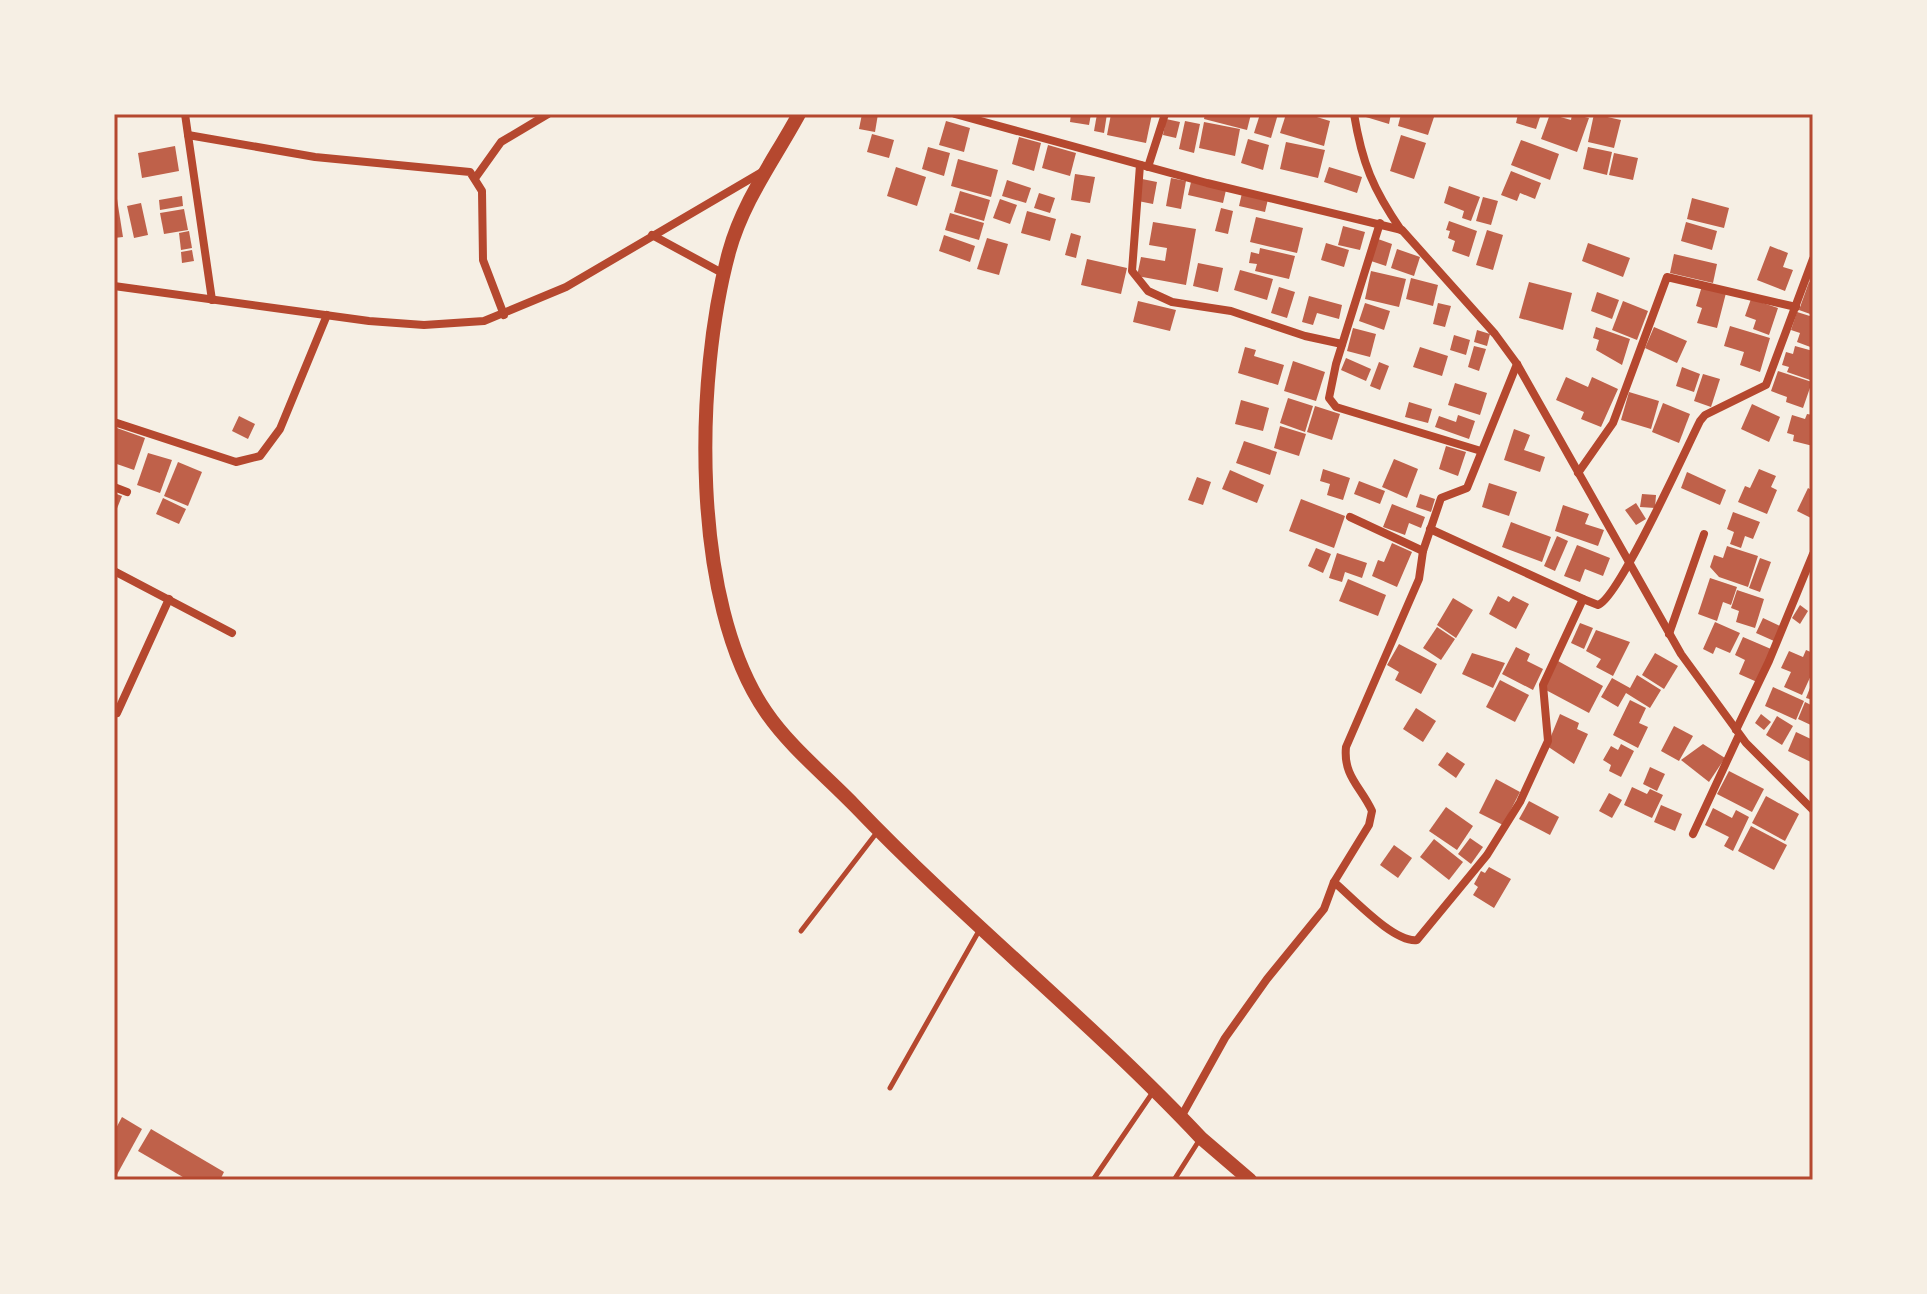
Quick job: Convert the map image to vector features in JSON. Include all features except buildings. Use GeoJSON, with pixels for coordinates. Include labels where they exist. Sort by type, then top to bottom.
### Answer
{"type":"FeatureCollection","features":[{"type":"Feature","properties":{"kind":"main road"},"geometry":{"type":"LineString","coordinates":[[799,114],[739,222],[708,356],[708,520],[726,624],[741,669],[767,714],[878,830],[1201,1138],[1250,1180]]}},
{"type":"Feature","properties":{"kind":"street"},"geometry":{"type":"LineString","coordinates":[[185,114],[212,300]]}},
{"type":"Feature","properties":{"kind":"street"},"geometry":{"type":"LineString","coordinates":[[476,177],[501,142],[548,114]]}},
{"type":"Feature","properties":{"kind":"street"},"geometry":{"type":"LineString","coordinates":[[955,114],[1144,166],[1402,230]]}},
{"type":"Feature","properties":{"kind":"street"},"geometry":{"type":"LineString","coordinates":[[1165,114],[1144,166],[1132,271],[1148,291],[1172,302],[1231,311],[1305,336],[1342,344]]}},
{"type":"Feature","properties":{"kind":"street"},"geometry":{"type":"LineString","coordinates":[[1354,114],[1360,155],[1371,184],[1391,215],[1495,334],[1517,364],[1669,634],[1738,732],[1813,810]]}},
{"type":"Feature","properties":{"kind":"street"},"geometry":{"type":"LineString","coordinates":[[188,135],[315,157],[456,168],[476,177],[482,191],[480,236],[483,260],[504,315]]}},
{"type":"Feature","properties":{"kind":"street"},"geometry":{"type":"LineString","coordinates":[[114,286],[424,325],[484,321],[566,287],[766,169]]}},
{"type":"Feature","properties":{"kind":"street"},"geometry":{"type":"LineString","coordinates":[[1380,223],[1342,344],[1329,398],[1336,407],[1481,451]]}},
{"type":"Feature","properties":{"kind":"street"},"geometry":{"type":"LineString","coordinates":[[652,235],[725,274]]}},
{"type":"Feature","properties":{"kind":"street"},"geometry":{"type":"LineString","coordinates":[[1430,529],[1583,599],[1598,605],[1606,601],[1629,563],[1700,421],[1705,415],[1766,385],[1813,259]]}},
{"type":"Feature","properties":{"kind":"street"},"geometry":{"type":"LineString","coordinates":[[1578,473],[1613,423],[1667,277],[1796,307]]}},
{"type":"Feature","properties":{"kind":"street"},"geometry":{"type":"LineString","coordinates":[[114,422],[236,462],[260,456],[280,429],[327,315]]}},
{"type":"Feature","properties":{"kind":"street"},"geometry":{"type":"LineString","coordinates":[[1181,1117],[1225,1038],[1267,979],[1324,909],[1334,882],[1372,816],[1370,805],[1349,775],[1344,762],[1346,747],[1419,579],[1423,551],[1441,498],[1467,488],[1517,364]]}},
{"type":"Feature","properties":{"kind":"street"},"geometry":{"type":"LineString","coordinates":[[114,487],[127,492]]}},
{"type":"Feature","properties":{"kind":"street"},"geometry":{"type":"LineString","coordinates":[[1350,517],[1423,551]]}},
{"type":"Feature","properties":{"kind":"street"},"geometry":{"type":"LineString","coordinates":[[1669,634],[1704,534]]}},
{"type":"Feature","properties":{"kind":"street"},"geometry":{"type":"LineString","coordinates":[[1693,834],[1813,554]]}},
{"type":"Feature","properties":{"kind":"street"},"geometry":{"type":"LineString","coordinates":[[114,571],[232,633]]}},
{"type":"Feature","properties":{"kind":"street"},"geometry":{"type":"LineString","coordinates":[[117,713],[169,599]]}},
{"type":"Feature","properties":{"kind":"street"},"geometry":{"type":"LineString","coordinates":[[1334,882],[1393,934],[1408,941],[1417,940],[1487,855],[1520,802],[1548,741],[1543,685],[1583,599]]}},
{"type":"Feature","properties":{"kind":"lane"},"geometry":{"type":"LineString","coordinates":[[801,931],[878,830]]}},
{"type":"Feature","properties":{"kind":"lane"},"geometry":{"type":"LineString","coordinates":[[890,1088],[980,928]]}},
{"type":"Feature","properties":{"kind":"lane"},"geometry":{"type":"LineString","coordinates":[[1093,1180],[1153,1091]]}},
{"type":"Feature","properties":{"kind":"lane"},"geometry":{"type":"LineString","coordinates":[[1174,1180],[1201,1138]]}}]}
